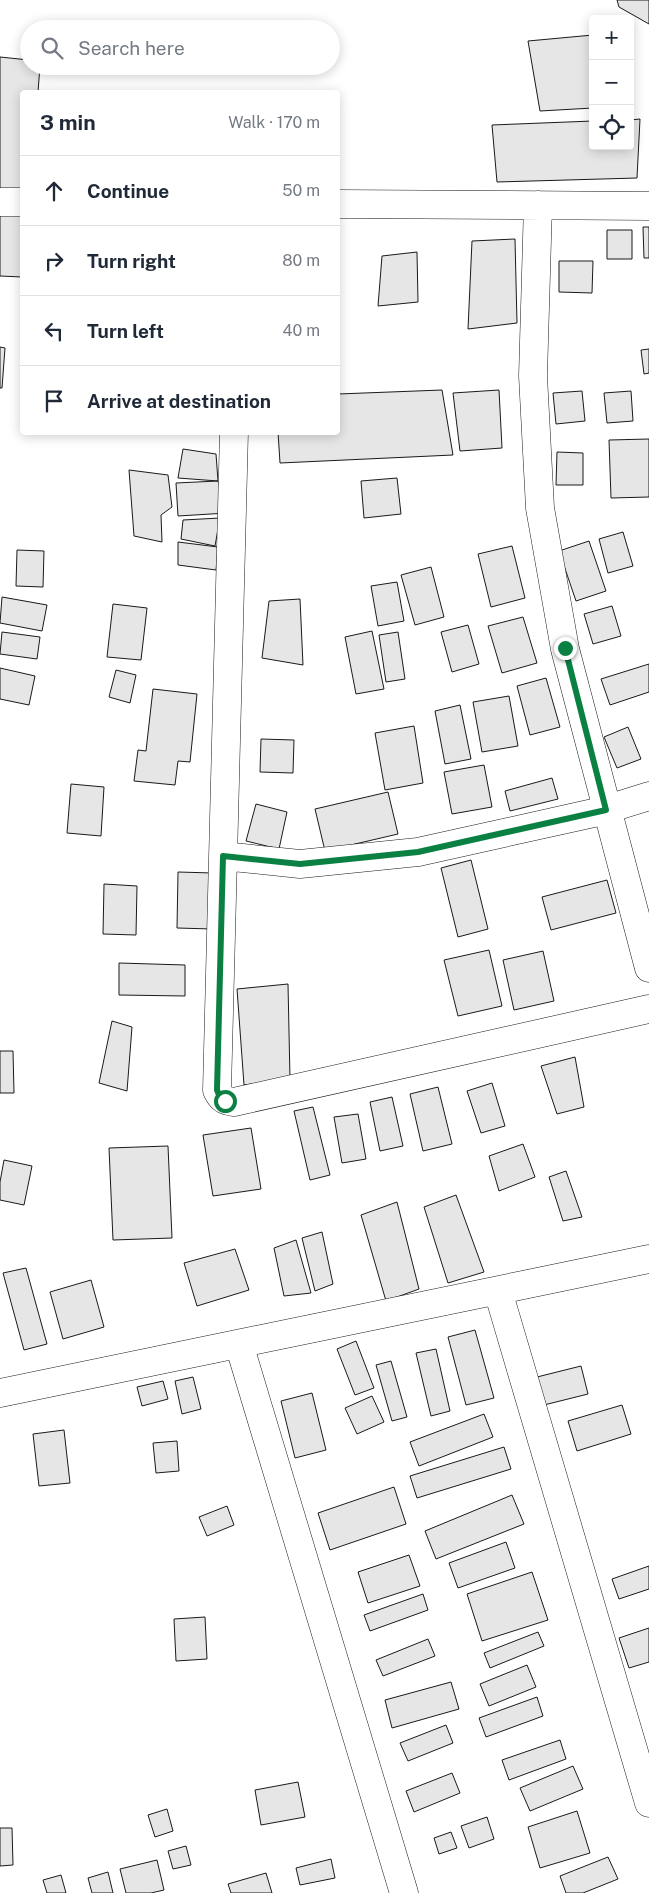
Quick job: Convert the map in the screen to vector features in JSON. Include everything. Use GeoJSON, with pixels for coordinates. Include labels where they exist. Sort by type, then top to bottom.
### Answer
{"type":"FeatureCollection","features":[{"type":"Feature","properties":{"kind":"street"},"geometry":{"type":"LineString","coordinates":[[0,202],[20,202]]}},
{"type":"Feature","properties":{"kind":"street"},"geometry":{"type":"LineString","coordinates":[[340,204],[649,206]]}},
{"type":"Feature","properties":{"kind":"street"},"geometry":{"type":"LineString","coordinates":[[538,205],[533,376],[540,508],[565,648],[649,968]]}},
{"type":"Feature","properties":{"kind":"street"},"geometry":{"type":"LineString","coordinates":[[234,435],[217,1090],[220,1097],[225,1101],[234,1102],[649,1009]]}},
{"type":"Feature","properties":{"kind":"street"},"geometry":{"type":"LineString","coordinates":[[223,856],[300,864],[418,852],[606,810],[649,796]]}},
{"type":"Feature","properties":{"kind":"street"},"geometry":{"type":"LineString","coordinates":[[0,1393],[649,1259]]}},
{"type":"Feature","properties":{"kind":"street"},"geometry":{"type":"LineString","coordinates":[[498,1290],[649,1803]]}},
{"type":"Feature","properties":{"kind":"street"},"geometry":{"type":"LineString","coordinates":[[239,1344],[404,1893]]}},
{"type":"Feature","properties":{"kind":"building"},"geometry":{"type":"Polygon","coordinates":[[[617,0],[649,0],[649,24],[634,15],[619,7],[617,0]]]}},
{"type":"Feature","properties":{"kind":"building"},"geometry":{"type":"Polygon","coordinates":[[[589,35],[589,108],[540,111],[528,41],[589,35]]]}},
{"type":"Feature","properties":{"kind":"building"},"geometry":{"type":"Polygon","coordinates":[[[0,57],[20,59],[20,75],[39,75],[38,90],[20,90],[20,196],[0,196],[0,57]]]}},
{"type":"Feature","properties":{"kind":"building"},"geometry":{"type":"Polygon","coordinates":[[[640,119],[637,178],[497,182],[492,125],[589,121],[589,150],[634,150],[634,120],[640,119]]]}},
{"type":"Feature","properties":{"kind":"building"},"geometry":{"type":"Polygon","coordinates":[[[0,211],[20,211],[20,277],[0,276],[0,211]]]}},
{"type":"Feature","properties":{"kind":"building"},"geometry":{"type":"Polygon","coordinates":[[[643,227],[649,227],[649,258],[644,258],[643,227]]]}},
{"type":"Feature","properties":{"kind":"building"},"geometry":{"type":"Polygon","coordinates":[[[607,230],[632,230],[632,259],[607,259],[607,230]]]}},
{"type":"Feature","properties":{"kind":"building"},"geometry":{"type":"Polygon","coordinates":[[[515,239],[517,323],[468,329],[472,241],[515,239]]]}},
{"type":"Feature","properties":{"kind":"building"},"geometry":{"type":"Polygon","coordinates":[[[417,252],[418,302],[378,306],[382,256],[417,252]]]}},
{"type":"Feature","properties":{"kind":"building"},"geometry":{"type":"Polygon","coordinates":[[[559,261],[593,261],[592,293],[559,292],[559,261]]]}},
{"type":"Feature","properties":{"kind":"building"},"geometry":{"type":"Polygon","coordinates":[[[0,347],[5,348],[2,388],[0,388],[0,347]]]}},
{"type":"Feature","properties":{"kind":"building"},"geometry":{"type":"Polygon","coordinates":[[[649,349],[649,373],[644,374],[641,350],[649,349]]]}},
{"type":"Feature","properties":{"kind":"building"},"geometry":{"type":"Polygon","coordinates":[[[442,390],[453,455],[280,463],[278,435],[340,435],[340,394],[442,390]]]}},
{"type":"Feature","properties":{"kind":"building"},"geometry":{"type":"Polygon","coordinates":[[[499,390],[502,448],[460,451],[453,393],[499,390]]]}},
{"type":"Feature","properties":{"kind":"building"},"geometry":{"type":"Polygon","coordinates":[[[582,391],[585,421],[556,424],[553,393],[582,391]]]}},
{"type":"Feature","properties":{"kind":"building"},"geometry":{"type":"Polygon","coordinates":[[[631,391],[633,421],[607,423],[604,393],[631,391]]]}},
{"type":"Feature","properties":{"kind":"building"},"geometry":{"type":"Polygon","coordinates":[[[649,439],[649,497],[611,498],[609,440],[649,439]]]}},
{"type":"Feature","properties":{"kind":"building"},"geometry":{"type":"Polygon","coordinates":[[[183,449],[216,454],[218,481],[178,478],[183,449]]]}},
{"type":"Feature","properties":{"kind":"building"},"geometry":{"type":"Polygon","coordinates":[[[557,452],[583,453],[583,485],[556,485],[557,452]]]}},
{"type":"Feature","properties":{"kind":"building"},"geometry":{"type":"Polygon","coordinates":[[[129,470],[168,475],[172,507],[161,515],[162,542],[134,536],[129,470]]]}},
{"type":"Feature","properties":{"kind":"building"},"geometry":{"type":"Polygon","coordinates":[[[397,478],[401,514],[364,518],[361,481],[397,478]]]}},
{"type":"Feature","properties":{"kind":"building"},"geometry":{"type":"Polygon","coordinates":[[[218,481],[227,513],[178,516],[176,483],[218,481]]]}},
{"type":"Feature","properties":{"kind":"building"},"geometry":{"type":"Polygon","coordinates":[[[220,518],[215,546],[181,539],[183,520],[220,518]]]}},
{"type":"Feature","properties":{"kind":"building"},"geometry":{"type":"Polygon","coordinates":[[[623,532],[633,566],[608,573],[599,539],[623,532]]]}},
{"type":"Feature","properties":{"kind":"building"},"geometry":{"type":"Polygon","coordinates":[[[589,541],[606,591],[576,601],[559,551],[589,541]]]}},
{"type":"Feature","properties":{"kind":"building"},"geometry":{"type":"Polygon","coordinates":[[[178,542],[218,547],[216,570],[178,565],[178,542]]]}},
{"type":"Feature","properties":{"kind":"building"},"geometry":{"type":"Polygon","coordinates":[[[512,546],[525,598],[491,607],[478,554],[512,546]]]}},
{"type":"Feature","properties":{"kind":"building"},"geometry":{"type":"Polygon","coordinates":[[[17,550],[44,551],[43,587],[16,586],[17,550]]]}},
{"type":"Feature","properties":{"kind":"building"},"geometry":{"type":"Polygon","coordinates":[[[431,567],[444,617],[415,625],[401,575],[431,567]]]}},
{"type":"Feature","properties":{"kind":"building"},"geometry":{"type":"Polygon","coordinates":[[[397,582],[404,621],[378,626],[371,586],[397,582]]]}},
{"type":"Feature","properties":{"kind":"building"},"geometry":{"type":"Polygon","coordinates":[[[2,597],[47,605],[42,631],[0,623],[2,597]]]}},
{"type":"Feature","properties":{"kind":"building"},"geometry":{"type":"Polygon","coordinates":[[[300,599],[303,665],[262,658],[269,601],[300,599]]]}},
{"type":"Feature","properties":{"kind":"building"},"geometry":{"type":"Polygon","coordinates":[[[113,604],[147,608],[141,660],[107,657],[113,604]]]}},
{"type":"Feature","properties":{"kind":"building"},"geometry":{"type":"Polygon","coordinates":[[[612,606],[621,636],[593,644],[584,614],[612,606]]]}},
{"type":"Feature","properties":{"kind":"building"},"geometry":{"type":"Polygon","coordinates":[[[523,617],[537,663],[502,673],[488,626],[523,617]]]}},
{"type":"Feature","properties":{"kind":"building"},"geometry":{"type":"Polygon","coordinates":[[[468,625],[479,664],[452,672],[441,632],[468,625]]]}},
{"type":"Feature","properties":{"kind":"building"},"geometry":{"type":"Polygon","coordinates":[[[372,631],[384,689],[356,694],[345,637],[372,631]]]}},
{"type":"Feature","properties":{"kind":"building"},"geometry":{"type":"Polygon","coordinates":[[[2,632],[40,637],[37,659],[0,654],[2,632]]]}},
{"type":"Feature","properties":{"kind":"building"},"geometry":{"type":"Polygon","coordinates":[[[398,632],[405,679],[386,682],[379,635],[398,632]]]}},
{"type":"Feature","properties":{"kind":"building"},"geometry":{"type":"Polygon","coordinates":[[[649,664],[649,692],[610,705],[601,679],[649,664]]]}},
{"type":"Feature","properties":{"kind":"building"},"geometry":{"type":"Polygon","coordinates":[[[0,668],[35,676],[29,705],[0,699],[0,668]]]}},
{"type":"Feature","properties":{"kind":"building"},"geometry":{"type":"Polygon","coordinates":[[[116,670],[136,675],[130,703],[109,697],[116,670]]]}},
{"type":"Feature","properties":{"kind":"building"},"geometry":{"type":"Polygon","coordinates":[[[546,678],[560,727],[530,735],[517,686],[546,678]]]}},
{"type":"Feature","properties":{"kind":"building"},"geometry":{"type":"Polygon","coordinates":[[[153,689],[197,694],[190,762],[178,761],[175,785],[134,781],[138,750],[146,751],[153,689]]]}},
{"type":"Feature","properties":{"kind":"building"},"geometry":{"type":"Polygon","coordinates":[[[509,696],[518,746],[482,752],[473,702],[509,696]]]}},
{"type":"Feature","properties":{"kind":"building"},"geometry":{"type":"Polygon","coordinates":[[[460,705],[471,759],[445,764],[435,711],[460,705]]]}},
{"type":"Feature","properties":{"kind":"building"},"geometry":{"type":"Polygon","coordinates":[[[414,726],[423,783],[385,790],[375,733],[414,726]]]}},
{"type":"Feature","properties":{"kind":"building"},"geometry":{"type":"Polygon","coordinates":[[[628,727],[641,759],[617,768],[604,737],[628,727]]]}},
{"type":"Feature","properties":{"kind":"building"},"geometry":{"type":"Polygon","coordinates":[[[261,739],[294,740],[293,773],[260,772],[261,739]]]}},
{"type":"Feature","properties":{"kind":"building"},"geometry":{"type":"Polygon","coordinates":[[[484,765],[492,807],[452,814],[444,772],[484,765]]]}},
{"type":"Feature","properties":{"kind":"building"},"geometry":{"type":"Polygon","coordinates":[[[552,778],[558,799],[510,811],[505,791],[552,778]]]}},
{"type":"Feature","properties":{"kind":"building"},"geometry":{"type":"Polygon","coordinates":[[[71,784],[104,787],[101,836],[67,833],[71,784]]]}},
{"type":"Feature","properties":{"kind":"building"},"geometry":{"type":"Polygon","coordinates":[[[388,792],[398,834],[325,851],[315,809],[388,792]]]}},
{"type":"Feature","properties":{"kind":"building"},"geometry":{"type":"Polygon","coordinates":[[[256,804],[287,812],[279,849],[246,841],[256,804]]]}},
{"type":"Feature","properties":{"kind":"building"},"geometry":{"type":"Polygon","coordinates":[[[471,860],[488,929],[458,937],[441,868],[471,860]]]}},
{"type":"Feature","properties":{"kind":"building"},"geometry":{"type":"Polygon","coordinates":[[[178,872],[213,873],[212,929],[177,928],[178,872]]]}},
{"type":"Feature","properties":{"kind":"building"},"geometry":{"type":"Polygon","coordinates":[[[607,880],[616,913],[551,930],[542,897],[607,880]]]}},
{"type":"Feature","properties":{"kind":"building"},"geometry":{"type":"Polygon","coordinates":[[[104,884],[137,886],[136,935],[103,934],[104,884]]]}},
{"type":"Feature","properties":{"kind":"building"},"geometry":{"type":"Polygon","coordinates":[[[489,950],[502,1006],[458,1016],[444,960],[489,950]]]}},
{"type":"Feature","properties":{"kind":"building"},"geometry":{"type":"Polygon","coordinates":[[[543,951],[554,1001],[514,1010],[503,960],[543,951]]]}},
{"type":"Feature","properties":{"kind":"building"},"geometry":{"type":"Polygon","coordinates":[[[119,963],[185,965],[185,996],[119,995],[119,963]]]}},
{"type":"Feature","properties":{"kind":"building"},"geometry":{"type":"Polygon","coordinates":[[[288,984],[290,1079],[244,1085],[237,989],[288,984]]]}},
{"type":"Feature","properties":{"kind":"building"},"geometry":{"type":"Polygon","coordinates":[[[112,1021],[132,1027],[127,1091],[99,1083],[112,1021]]]}},
{"type":"Feature","properties":{"kind":"building"},"geometry":{"type":"Polygon","coordinates":[[[0,1051],[13,1051],[14,1093],[0,1093],[0,1051]]]}},
{"type":"Feature","properties":{"kind":"building"},"geometry":{"type":"Polygon","coordinates":[[[575,1057],[584,1107],[557,1114],[541,1066],[575,1057]]]}},
{"type":"Feature","properties":{"kind":"building"},"geometry":{"type":"Polygon","coordinates":[[[492,1083],[505,1126],[481,1133],[467,1091],[492,1083]]]}},
{"type":"Feature","properties":{"kind":"building"},"geometry":{"type":"Polygon","coordinates":[[[438,1087],[452,1144],[423,1151],[410,1094],[438,1087]]]}},
{"type":"Feature","properties":{"kind":"building"},"geometry":{"type":"Polygon","coordinates":[[[392,1097],[403,1146],[380,1151],[370,1102],[392,1097]]]}},
{"type":"Feature","properties":{"kind":"building"},"geometry":{"type":"Polygon","coordinates":[[[313,1107],[330,1175],[310,1180],[294,1111],[313,1107]]]}},
{"type":"Feature","properties":{"kind":"building"},"geometry":{"type":"Polygon","coordinates":[[[358,1114],[366,1159],[342,1163],[334,1117],[358,1114]]]}},
{"type":"Feature","properties":{"kind":"building"},"geometry":{"type":"Polygon","coordinates":[[[251,1128],[261,1189],[213,1196],[203,1135],[251,1128]]]}},
{"type":"Feature","properties":{"kind":"building"},"geometry":{"type":"Polygon","coordinates":[[[523,1144],[535,1177],[499,1191],[489,1156],[523,1144]]]}},
{"type":"Feature","properties":{"kind":"building"},"geometry":{"type":"Polygon","coordinates":[[[168,1146],[172,1238],[113,1240],[109,1148],[168,1146]]]}},
{"type":"Feature","properties":{"kind":"building"},"geometry":{"type":"Polygon","coordinates":[[[4,1160],[32,1166],[24,1205],[0,1200],[0,1182],[4,1160]]]}},
{"type":"Feature","properties":{"kind":"building"},"geometry":{"type":"Polygon","coordinates":[[[566,1171],[582,1217],[563,1221],[549,1177],[566,1171]]]}},
{"type":"Feature","properties":{"kind":"building"},"geometry":{"type":"Polygon","coordinates":[[[456,1195],[484,1272],[448,1283],[424,1207],[456,1195]]]}},
{"type":"Feature","properties":{"kind":"building"},"geometry":{"type":"Polygon","coordinates":[[[397,1202],[419,1289],[386,1301],[361,1215],[397,1202]]]}},
{"type":"Feature","properties":{"kind":"building"},"geometry":{"type":"Polygon","coordinates":[[[322,1232],[333,1284],[315,1291],[302,1238],[322,1232]]]}},
{"type":"Feature","properties":{"kind":"building"},"geometry":{"type":"Polygon","coordinates":[[[296,1240],[311,1293],[284,1296],[274,1248],[296,1240]]]}},
{"type":"Feature","properties":{"kind":"building"},"geometry":{"type":"Polygon","coordinates":[[[235,1249],[249,1290],[197,1306],[184,1263],[235,1249]]]}},
{"type":"Feature","properties":{"kind":"building"},"geometry":{"type":"Polygon","coordinates":[[[26,1268],[47,1344],[24,1350],[3,1273],[26,1268]]]}},
{"type":"Feature","properties":{"kind":"building"},"geometry":{"type":"Polygon","coordinates":[[[91,1280],[104,1327],[63,1339],[50,1292],[91,1280]]]}},
{"type":"Feature","properties":{"kind":"building"},"geometry":{"type":"Polygon","coordinates":[[[475,1330],[494,1398],[466,1405],[448,1337],[475,1330]]]}},
{"type":"Feature","properties":{"kind":"building"},"geometry":{"type":"Polygon","coordinates":[[[356,1341],[374,1388],[355,1395],[337,1349],[356,1341]]]}},
{"type":"Feature","properties":{"kind":"building"},"geometry":{"type":"Polygon","coordinates":[[[436,1349],[450,1411],[431,1416],[416,1353],[436,1349]]]}},
{"type":"Feature","properties":{"kind":"building"},"geometry":{"type":"Polygon","coordinates":[[[391,1361],[407,1417],[392,1421],[376,1365],[391,1361]]]}},
{"type":"Feature","properties":{"kind":"building"},"geometry":{"type":"Polygon","coordinates":[[[581,1366],[588,1394],[544,1405],[537,1377],[581,1366]]]}},
{"type":"Feature","properties":{"kind":"building"},"geometry":{"type":"Polygon","coordinates":[[[193,1377],[201,1409],[182,1414],[175,1381],[193,1377]]]}},
{"type":"Feature","properties":{"kind":"building"},"geometry":{"type":"Polygon","coordinates":[[[163,1381],[168,1399],[142,1406],[137,1387],[163,1381]]]}},
{"type":"Feature","properties":{"kind":"building"},"geometry":{"type":"Polygon","coordinates":[[[312,1393],[326,1450],[295,1458],[281,1401],[312,1393]]]}},
{"type":"Feature","properties":{"kind":"building"},"geometry":{"type":"Polygon","coordinates":[[[372,1396],[384,1422],[357,1434],[345,1408],[372,1396]]]}},
{"type":"Feature","properties":{"kind":"building"},"geometry":{"type":"Polygon","coordinates":[[[622,1405],[631,1434],[577,1451],[568,1421],[622,1405]]]}},
{"type":"Feature","properties":{"kind":"building"},"geometry":{"type":"Polygon","coordinates":[[[484,1414],[493,1437],[419,1466],[410,1442],[484,1414]]]}},
{"type":"Feature","properties":{"kind":"building"},"geometry":{"type":"Polygon","coordinates":[[[64,1430],[70,1483],[39,1486],[33,1434],[64,1430]]]}},
{"type":"Feature","properties":{"kind":"building"},"geometry":{"type":"Polygon","coordinates":[[[177,1441],[179,1471],[156,1473],[153,1443],[177,1441]]]}},
{"type":"Feature","properties":{"kind":"building"},"geometry":{"type":"Polygon","coordinates":[[[504,1447],[511,1469],[417,1498],[410,1476],[504,1447]]]}},
{"type":"Feature","properties":{"kind":"building"},"geometry":{"type":"Polygon","coordinates":[[[394,1487],[406,1524],[330,1550],[318,1513],[394,1487]]]}},
{"type":"Feature","properties":{"kind":"building"},"geometry":{"type":"Polygon","coordinates":[[[512,1495],[524,1524],[436,1559],[425,1531],[512,1495]]]}},
{"type":"Feature","properties":{"kind":"building"},"geometry":{"type":"Polygon","coordinates":[[[227,1506],[234,1525],[207,1536],[199,1517],[227,1506]]]}},
{"type":"Feature","properties":{"kind":"building"},"geometry":{"type":"Polygon","coordinates":[[[506,1542],[515,1568],[458,1588],[449,1563],[506,1542]]]}},
{"type":"Feature","properties":{"kind":"building"},"geometry":{"type":"Polygon","coordinates":[[[409,1555],[420,1586],[368,1603],[358,1572],[409,1555]]]}},
{"type":"Feature","properties":{"kind":"building"},"geometry":{"type":"Polygon","coordinates":[[[649,1566],[649,1589],[619,1599],[612,1579],[649,1566]]]}},
{"type":"Feature","properties":{"kind":"building"},"geometry":{"type":"Polygon","coordinates":[[[532,1572],[548,1620],[482,1641],[467,1594],[532,1572]]]}},
{"type":"Feature","properties":{"kind":"building"},"geometry":{"type":"Polygon","coordinates":[[[423,1594],[428,1610],[370,1631],[364,1615],[423,1594]]]}},
{"type":"Feature","properties":{"kind":"building"},"geometry":{"type":"Polygon","coordinates":[[[205,1617],[207,1659],[176,1661],[174,1619],[205,1617]]]}},
{"type":"Feature","properties":{"kind":"building"},"geometry":{"type":"Polygon","coordinates":[[[649,1628],[649,1662],[629,1668],[619,1638],[649,1628]]]}},
{"type":"Feature","properties":{"kind":"building"},"geometry":{"type":"Polygon","coordinates":[[[538,1632],[544,1646],[490,1668],[484,1653],[538,1632]]]}},
{"type":"Feature","properties":{"kind":"building"},"geometry":{"type":"Polygon","coordinates":[[[428,1639],[435,1656],[383,1676],[376,1660],[428,1639]]]}},
{"type":"Feature","properties":{"kind":"building"},"geometry":{"type":"Polygon","coordinates":[[[527,1665],[536,1687],[489,1706],[480,1684],[527,1665]]]}},
{"type":"Feature","properties":{"kind":"building"},"geometry":{"type":"Polygon","coordinates":[[[451,1682],[459,1709],[392,1728],[385,1700],[451,1682]]]}},
{"type":"Feature","properties":{"kind":"building"},"geometry":{"type":"Polygon","coordinates":[[[537,1697],[543,1716],[486,1737],[479,1718],[537,1697]]]}},
{"type":"Feature","properties":{"kind":"building"},"geometry":{"type":"Polygon","coordinates":[[[446,1725],[453,1743],[408,1761],[400,1743],[446,1725]]]}},
{"type":"Feature","properties":{"kind":"building"},"geometry":{"type":"Polygon","coordinates":[[[560,1740],[566,1759],[509,1780],[502,1760],[560,1740]]]}},
{"type":"Feature","properties":{"kind":"building"},"geometry":{"type":"Polygon","coordinates":[[[573,1766],[583,1789],[530,1811],[520,1788],[573,1766]]]}},
{"type":"Feature","properties":{"kind":"building"},"geometry":{"type":"Polygon","coordinates":[[[452,1773],[460,1793],[414,1812],[406,1791],[452,1773]]]}},
{"type":"Feature","properties":{"kind":"building"},"geometry":{"type":"Polygon","coordinates":[[[298,1782],[305,1817],[261,1825],[255,1790],[298,1782]]]}},
{"type":"Feature","properties":{"kind":"building"},"geometry":{"type":"Polygon","coordinates":[[[167,1809],[173,1831],[155,1837],[148,1815],[167,1809]]]}},
{"type":"Feature","properties":{"kind":"building"},"geometry":{"type":"Polygon","coordinates":[[[577,1811],[590,1853],[540,1868],[528,1827],[577,1811]]]}},
{"type":"Feature","properties":{"kind":"building"},"geometry":{"type":"Polygon","coordinates":[[[487,1817],[494,1839],[469,1848],[461,1826],[487,1817]]]}},
{"type":"Feature","properties":{"kind":"building"},"geometry":{"type":"Polygon","coordinates":[[[0,1828],[12,1828],[13,1865],[0,1866],[0,1828]]]}},
{"type":"Feature","properties":{"kind":"building"},"geometry":{"type":"Polygon","coordinates":[[[451,1832],[457,1848],[439,1854],[434,1838],[451,1832]]]}},
{"type":"Feature","properties":{"kind":"building"},"geometry":{"type":"Polygon","coordinates":[[[186,1846],[191,1865],[173,1869],[168,1851],[186,1846]]]}},
{"type":"Feature","properties":{"kind":"building"},"geometry":{"type":"Polygon","coordinates":[[[608,1857],[618,1879],[583,1893],[566,1893],[560,1876],[608,1857]]]}},
{"type":"Feature","properties":{"kind":"building"},"geometry":{"type":"Polygon","coordinates":[[[331,1859],[335,1878],[300,1885],[296,1868],[331,1859]]]}},
{"type":"Feature","properties":{"kind":"building"},"geometry":{"type":"Polygon","coordinates":[[[157,1860],[164,1890],[151,1893],[126,1893],[120,1869],[157,1860]]]}},
{"type":"Feature","properties":{"kind":"building"},"geometry":{"type":"Polygon","coordinates":[[[108,1872],[113,1893],[92,1893],[88,1878],[108,1872]]]}},
{"type":"Feature","properties":{"kind":"building"},"geometry":{"type":"Polygon","coordinates":[[[266,1873],[272,1893],[231,1893],[228,1884],[266,1873]]]}},
{"type":"Feature","properties":{"kind":"building"},"geometry":{"type":"Polygon","coordinates":[[[61,1875],[66,1893],[47,1893],[43,1880],[61,1875]]]}},
{"type":"Feature","properties":{"kind":"route"},"geometry":{"type":"LineString","coordinates":[[225,1101],[220,1097],[217,1090],[223,856],[300,864],[418,852],[606,810],[565,648]]}}]}
